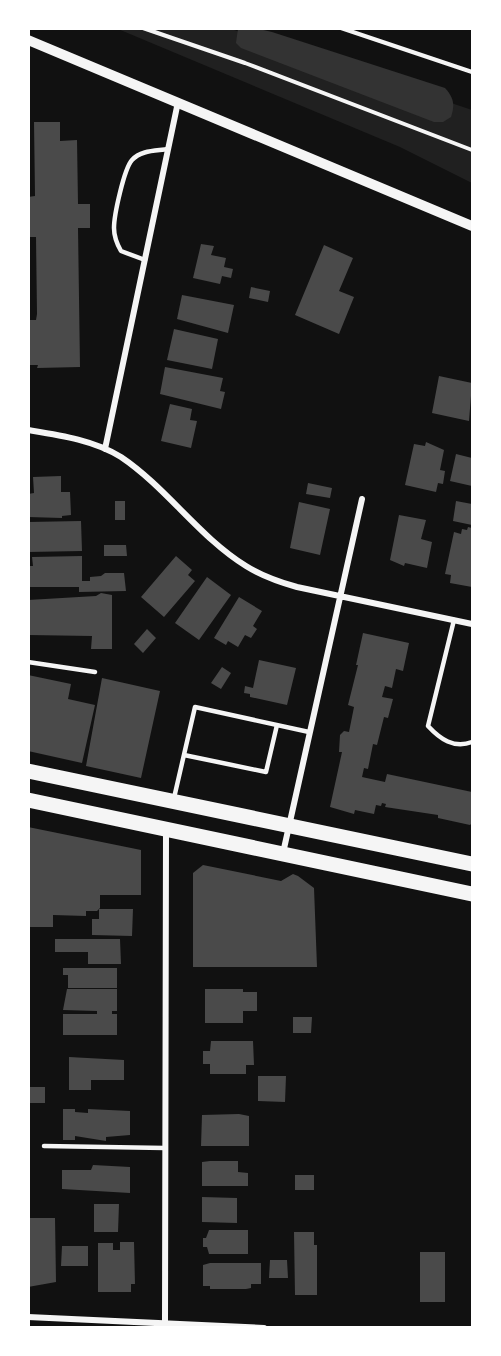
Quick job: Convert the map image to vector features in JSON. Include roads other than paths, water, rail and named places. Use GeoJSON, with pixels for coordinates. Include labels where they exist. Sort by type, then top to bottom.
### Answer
{"type":"FeatureCollection","features":[{"type":"Feature","properties":{"kind":"main road"},"geometry":{"type":"LineString","coordinates":[[28,771],[472,864]]}},
{"type":"Feature","properties":{"kind":"main road"},"geometry":{"type":"LineString","coordinates":[[28,800],[472,894]]}},
{"type":"Feature","properties":{"kind":"street"},"geometry":{"type":"LineString","coordinates":[[28,40],[472,226]]}},
{"type":"Feature","properties":{"kind":"street"},"geometry":{"type":"LineString","coordinates":[[105,449],[178,102]]}},
{"type":"Feature","properties":{"kind":"street"},"geometry":{"type":"LineString","coordinates":[[28,429],[76,439],[120,457],[156,485],[209,537],[245,566],[270,579],[338,596],[472,624]]}},
{"type":"Feature","properties":{"kind":"street"},"geometry":{"type":"LineString","coordinates":[[283,854],[338,596],[362,499]]}},
{"type":"Feature","properties":{"kind":"street"},"geometry":{"type":"LineString","coordinates":[[165,1323],[166,829]]}},
{"type":"Feature","properties":{"kind":"street"},"geometry":{"type":"LineString","coordinates":[[28,1317],[264,1328]]}},
{"type":"Feature","properties":{"kind":"lane"},"geometry":{"type":"LineString","coordinates":[[145,260],[121,251],[116,241],[114,227],[127,169],[133,159],[141,153],[168,149]]}},
{"type":"Feature","properties":{"kind":"lane"},"geometry":{"type":"LineString","coordinates":[[453,620],[428,726],[439,738],[449,743],[464,745],[472,742]]}},
{"type":"Feature","properties":{"kind":"lane"},"geometry":{"type":"LineString","coordinates":[[28,662],[95,672]]}},
{"type":"Feature","properties":{"kind":"lane"},"geometry":{"type":"LineString","coordinates":[[173,801],[195,707],[309,732]]}},
{"type":"Feature","properties":{"kind":"lane"},"geometry":{"type":"LineString","coordinates":[[184,755],[266,772],[277,725]]}},
{"type":"Feature","properties":{"kind":"lane"},"geometry":{"type":"LineString","coordinates":[[44,1146],[165,1148]]}}]}
